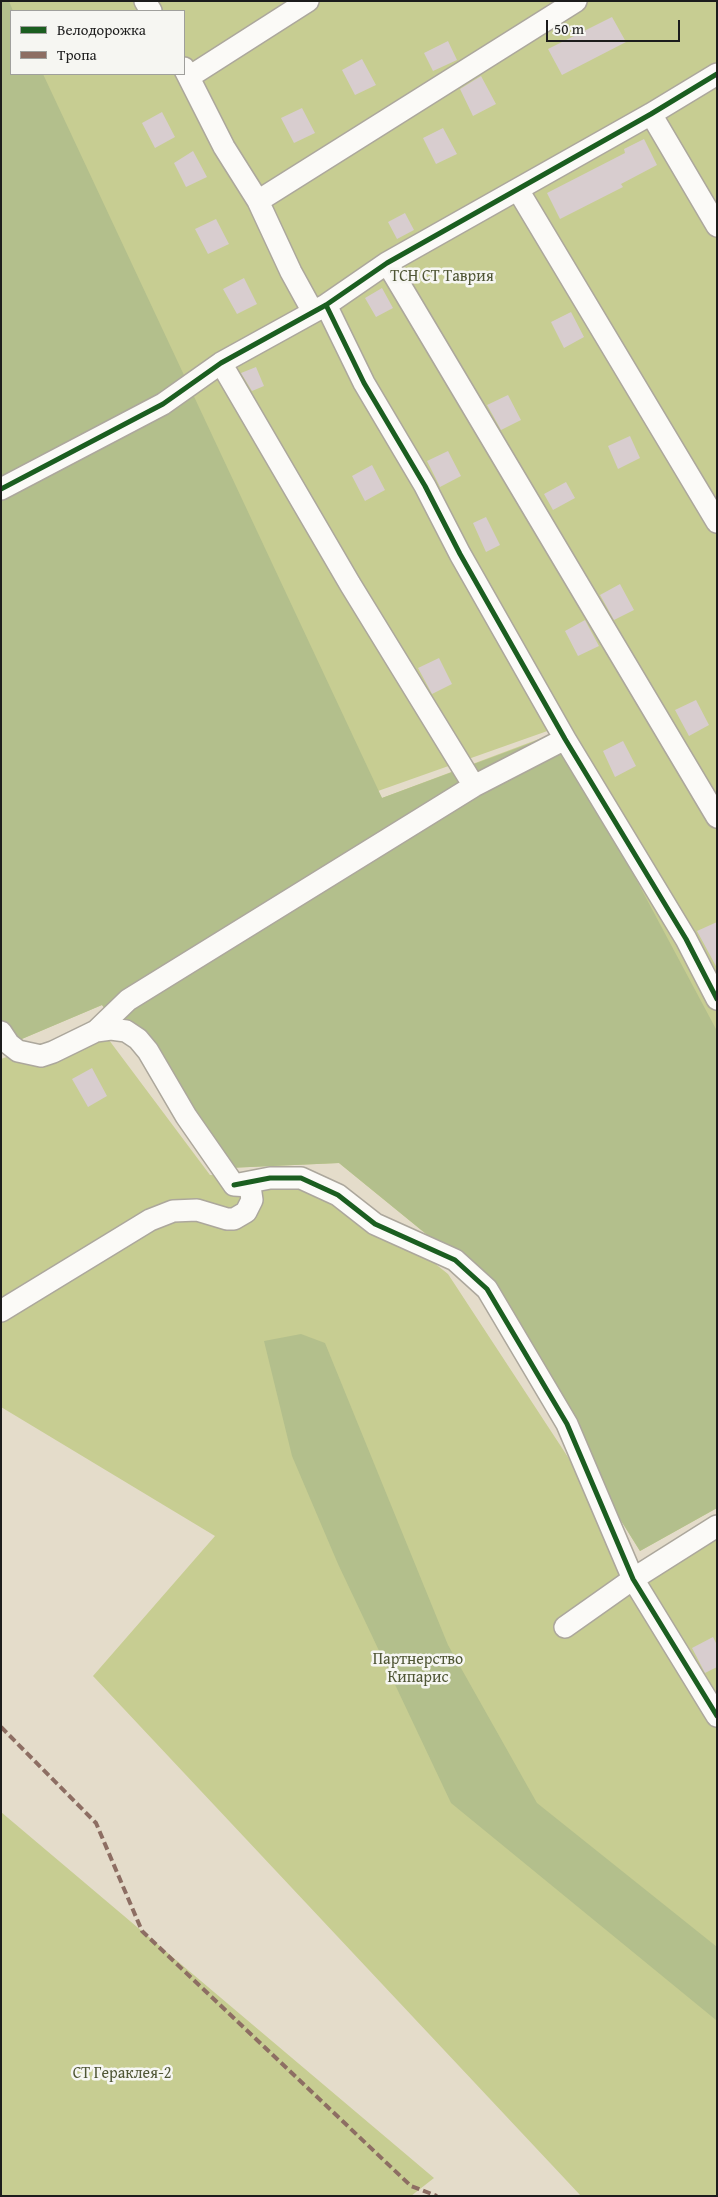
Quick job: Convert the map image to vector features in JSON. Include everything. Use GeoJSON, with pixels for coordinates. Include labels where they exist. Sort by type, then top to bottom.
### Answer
{"type":"FeatureCollection","features":[{"type":"Feature","properties":{"kind":"street"},"geometry":{"type":"LineString","coordinates":[[308,1],[186,73],[224,147],[258,201],[291,272],[319,308],[364,383],[424,486],[460,554],[565,739],[686,940],[717,999]]}},
{"type":"Feature","properties":{"kind":"street"},"geometry":{"type":"LineString","coordinates":[[258,201],[576,1]]}},
{"type":"Feature","properties":{"kind":"street"},"geometry":{"type":"LineString","coordinates":[[1,489],[112,428],[163,404],[221,363],[319,308],[387,263],[651,114],[717,74]]}},
{"type":"Feature","properties":{"kind":"street"},"geometry":{"type":"LineString","coordinates":[[651,114],[717,226]]}},
{"type":"Feature","properties":{"kind":"street"},"geometry":{"type":"LineString","coordinates":[[518,190],[717,522]]}},
{"type":"Feature","properties":{"kind":"street"},"geometry":{"type":"LineString","coordinates":[[387,263],[717,817]]}},
{"type":"Feature","properties":{"kind":"street"},"geometry":{"type":"LineString","coordinates":[[221,363],[350,584],[474,786]]}},
{"type":"Feature","properties":{"kind":"street"},"geometry":{"type":"LineString","coordinates":[[1,1032],[9,1044],[18,1051],[41,1056],[96,1031],[128,1000],[474,786],[565,739]]}},
{"type":"Feature","properties":{"kind":"street"},"geometry":{"type":"LineString","coordinates":[[1,1311],[150,1220],[173,1211],[197,1210],[227,1219],[241,1216],[250,1206],[252,1193],[250,1186],[234,1184],[186,1116],[148,1050],[138,1039],[126,1031],[111,1029],[96,1031]]}},
{"type":"Feature","properties":{"kind":"street"},"geometry":{"type":"LineString","coordinates":[[234,1184],[270,1178],[301,1178],[338,1195],[375,1224],[455,1260],[487,1290],[567,1424],[633,1579],[717,1716]]}},
{"type":"Feature","properties":{"kind":"street"},"geometry":{"type":"LineString","coordinates":[[565,1627],[633,1579],[717,1526]]}},
{"type":"Feature","properties":{"kind":"green space","name":"ТСН СТ Таврия"},"geometry":{"type":"Polygon","coordinates":[[[1,1],[717,1],[717,1508],[640,1551],[458,1260],[339,1163],[228,1168],[102,1005],[10,1044],[1,1]],[[553,729],[378,791],[382,798],[555,733],[553,729]]]}},
{"type":"Feature","properties":{"kind":"green space"},"geometry":{"type":"Polygon","coordinates":[[[1,1],[9,1],[13,10],[10,10],[10,75],[43,75],[382,798],[558,733],[717,1031],[717,1508],[640,1551],[458,1260],[339,1163],[228,1168],[102,1005],[10,1044],[1,1027],[1,1]]]}},
{"type":"Feature","properties":{"kind":"green space","name":"Партнерство Кипарис"},"geometry":{"type":"Polygon","coordinates":[[[97,1024],[210,1175],[329,1179],[448,1274],[638,1564],[717,1524],[717,2196],[581,2196],[93,1676],[215,1536],[1,1407],[1,1059],[97,1024]]]}},
{"type":"Feature","properties":{"kind":"green space"},"geometry":{"type":"Polygon","coordinates":[[[301,1334],[325,1343],[448,1645],[537,1803],[717,1947],[716,2020],[451,1803],[338,1564],[292,1456],[264,1341],[301,1334]]]}},
{"type":"Feature","properties":{"kind":"green space","name":"СТ Гераклея-2"},"geometry":{"type":"Polygon","coordinates":[[[1,1812],[434,2178],[411,2196],[1,2196],[1,1812]]]}},
{"type":"Feature","properties":{"kind":"building"},"geometry":{"type":"Polygon","coordinates":[[[612,17],[626,42],[562,75],[548,49],[612,17]]]}},
{"type":"Feature","properties":{"kind":"building"},"geometry":{"type":"Polygon","coordinates":[[[448,41],[457,60],[433,71],[424,53],[448,41]]]}},
{"type":"Feature","properties":{"kind":"building"},"geometry":{"type":"Polygon","coordinates":[[[362,59],[376,85],[355,95],[342,70],[362,59]]]}},
{"type":"Feature","properties":{"kind":"building"},"geometry":{"type":"Polygon","coordinates":[[[481,76],[496,104],[473,116],[460,89],[481,76]]]}},
{"type":"Feature","properties":{"kind":"building"},"geometry":{"type":"Polygon","coordinates":[[[302,108],[315,133],[294,143],[281,118],[302,108]]]}},
{"type":"Feature","properties":{"kind":"building"},"geometry":{"type":"Polygon","coordinates":[[[162,112],[175,137],[155,148],[142,123],[162,112]]]}},
{"type":"Feature","properties":{"kind":"building"},"geometry":{"type":"Polygon","coordinates":[[[443,128],[457,154],[436,164],[423,138],[443,128]]]}},
{"type":"Feature","properties":{"kind":"building"},"geometry":{"type":"Polygon","coordinates":[[[644,139],[657,165],[621,184],[623,187],[560,219],[547,193],[625,153],[624,149],[644,139]]]}},
{"type":"Feature","properties":{"kind":"building"},"geometry":{"type":"Polygon","coordinates":[[[193,151],[207,177],[186,187],[174,163],[193,151]]]}},
{"type":"Feature","properties":{"kind":"building"},"geometry":{"type":"Polygon","coordinates":[[[405,213],[414,230],[397,239],[388,222],[405,213]]]}},
{"type":"Feature","properties":{"kind":"building"},"geometry":{"type":"Polygon","coordinates":[[[216,219],[229,244],[208,254],[195,229],[216,219]]]}},
{"type":"Feature","properties":{"kind":"building"},"geometry":{"type":"Polygon","coordinates":[[[244,278],[257,304],[237,314],[223,289],[244,278]]]}},
{"type":"Feature","properties":{"kind":"building"},"geometry":{"type":"Polygon","coordinates":[[[382,288],[393,308],[376,317],[365,298],[382,288]]]}},
{"type":"Feature","properties":{"kind":"building"},"geometry":{"type":"Polygon","coordinates":[[[571,312],[584,337],[564,348],[551,322],[571,312]]]}},
{"type":"Feature","properties":{"kind":"building"},"geometry":{"type":"Polygon","coordinates":[[[256,367],[264,386],[252,391],[241,373],[256,367]]]}},
{"type":"Feature","properties":{"kind":"building"},"geometry":{"type":"Polygon","coordinates":[[[508,395],[521,420],[501,430],[487,405],[508,395]]]}},
{"type":"Feature","properties":{"kind":"building"},"geometry":{"type":"Polygon","coordinates":[[[630,436],[640,458],[618,469],[608,446],[630,436]]]}},
{"type":"Feature","properties":{"kind":"building"},"geometry":{"type":"Polygon","coordinates":[[[448,451],[461,476],[440,487],[427,461],[448,451]]]}},
{"type":"Feature","properties":{"kind":"building"},"geometry":{"type":"Polygon","coordinates":[[[372,465],[385,490],[365,501],[352,476],[372,465]]]}},
{"type":"Feature","properties":{"kind":"building"},"geometry":{"type":"Polygon","coordinates":[[[566,482],[575,498],[553,510],[544,494],[566,482]]]}},
{"type":"Feature","properties":{"kind":"building"},"geometry":{"type":"Polygon","coordinates":[[[486,517],[500,545],[486,552],[473,523],[486,517]]]}},
{"type":"Feature","properties":{"kind":"building"},"geometry":{"type":"Polygon","coordinates":[[[620,584],[634,610],[614,620],[600,595],[620,584]]]}},
{"type":"Feature","properties":{"kind":"building"},"geometry":{"type":"Polygon","coordinates":[[[585,620],[599,646],[578,656],[565,631],[585,620]]]}},
{"type":"Feature","properties":{"kind":"building"},"geometry":{"type":"Polygon","coordinates":[[[439,658],[452,684],[432,694],[418,668],[439,658]]]}},
{"type":"Feature","properties":{"kind":"building"},"geometry":{"type":"Polygon","coordinates":[[[696,700],[709,725],[689,736],[675,710],[696,700]]]}},
{"type":"Feature","properties":{"kind":"building"},"geometry":{"type":"Polygon","coordinates":[[[623,741],[636,766],[615,777],[603,751],[623,741]]]}},
{"type":"Feature","properties":{"kind":"building"},"geometry":{"type":"Polygon","coordinates":[[[717,922],[717,968],[697,931],[717,922]]]}},
{"type":"Feature","properties":{"kind":"building"},"geometry":{"type":"Polygon","coordinates":[[[92,1068],[107,1096],[88,1107],[72,1079],[92,1068]]]}},
{"type":"Feature","properties":{"kind":"building"},"geometry":{"type":"Polygon","coordinates":[[[713,1637],[717,1645],[717,1667],[705,1673],[692,1648],[713,1637]]]}},
{"type":"Feature","properties":{"kind":"marked path"},"geometry":{"type":"LineString","coordinates":[[1,1727],[96,1823],[142,1931],[411,2186],[437,2196]]}},
{"type":"Feature","properties":{"kind":"cycle path"},"geometry":{"type":"LineString","coordinates":[[1,489],[163,404],[221,363],[326,305],[387,263],[651,114],[717,74]]}},
{"type":"Feature","properties":{"kind":"cycle path"},"geometry":{"type":"LineString","coordinates":[[326,305],[364,383],[425,486],[460,554],[565,739],[686,939],[717,999]]}},
{"type":"Feature","properties":{"kind":"cycle path"},"geometry":{"type":"LineString","coordinates":[[234,1185],[270,1178],[301,1178],[338,1195],[375,1224],[455,1260],[487,1289],[567,1424],[633,1579],[717,1716]]}}]}
